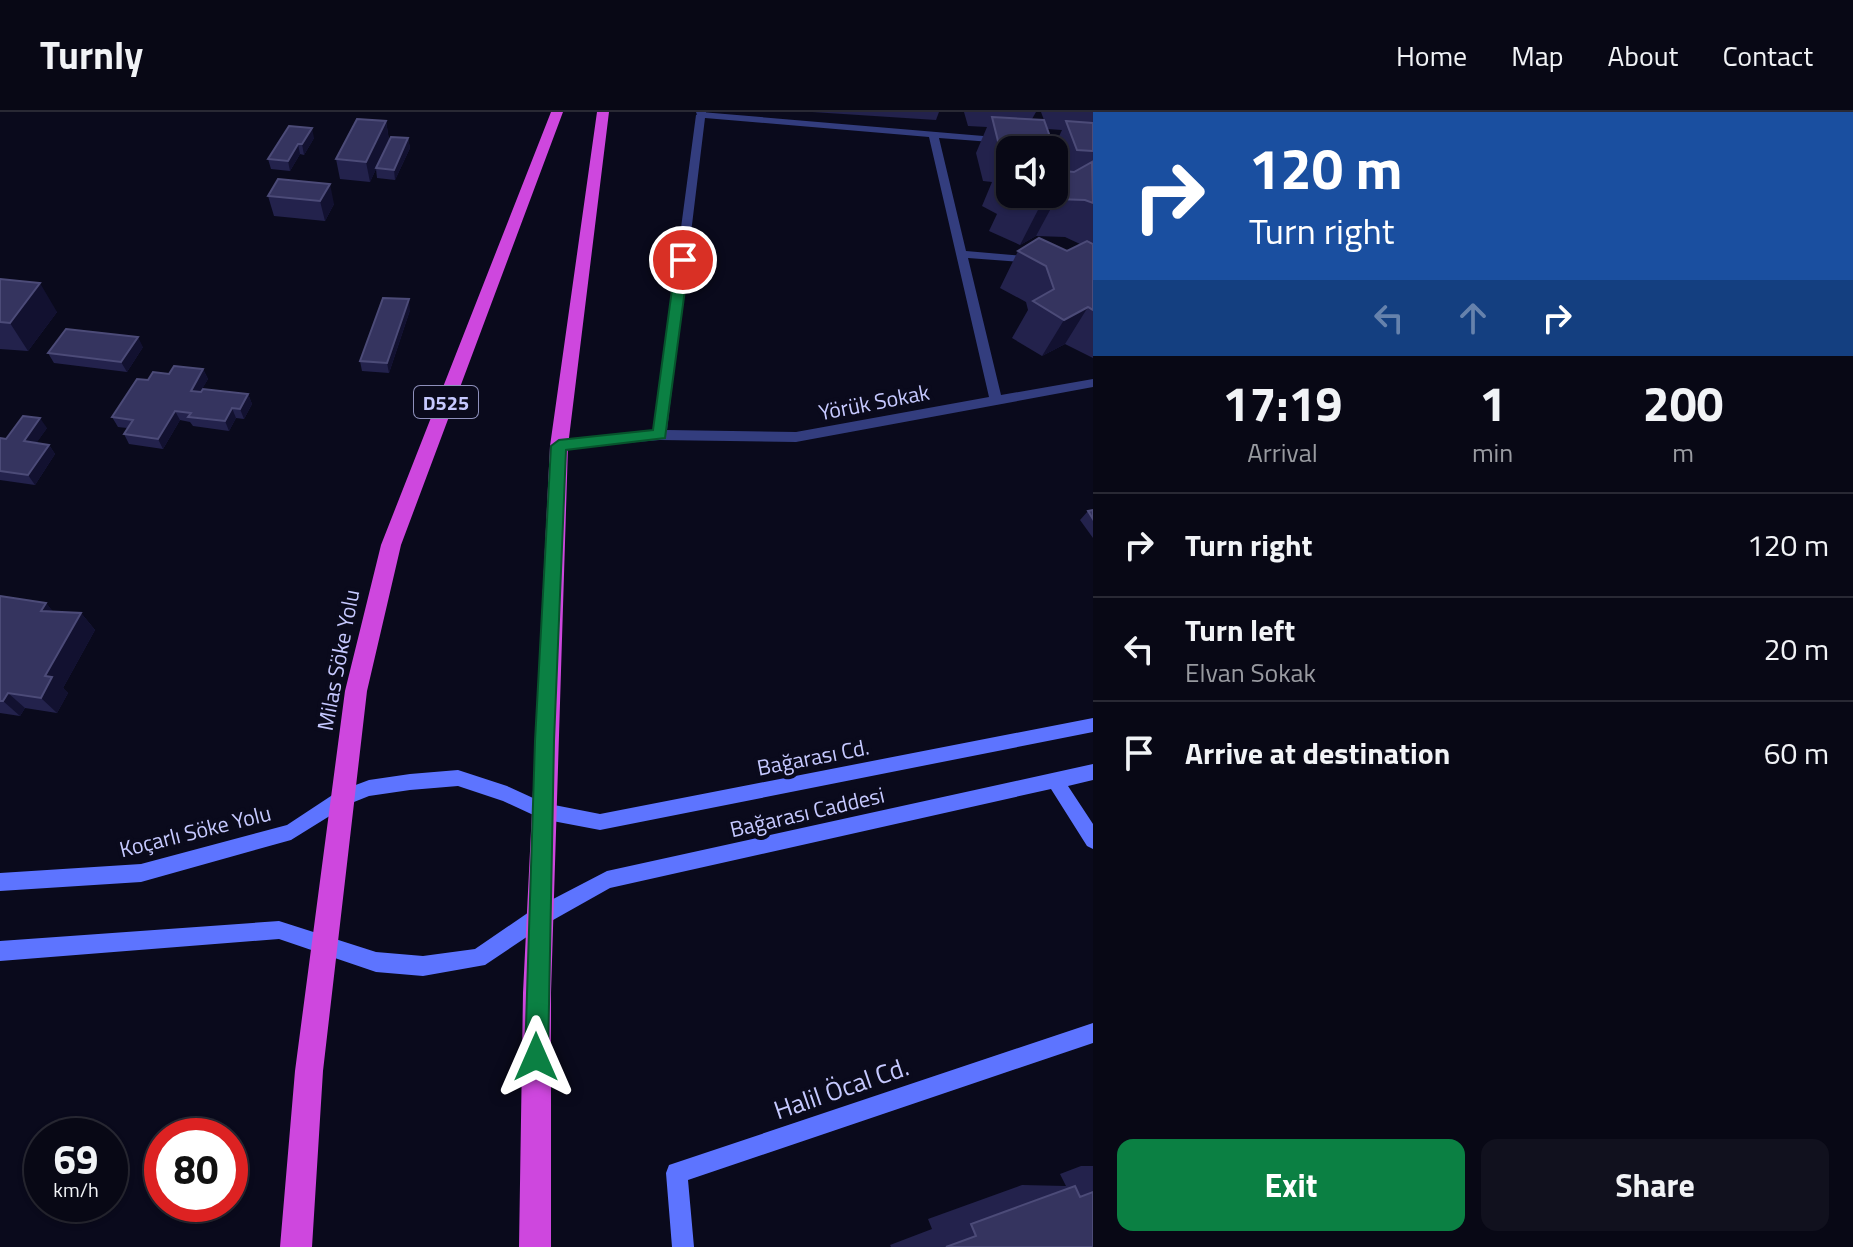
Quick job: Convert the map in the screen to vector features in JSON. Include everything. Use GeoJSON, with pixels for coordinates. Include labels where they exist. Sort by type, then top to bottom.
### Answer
{"type":"FeatureCollection","features":[{"type":"Feature","properties":{"kind":"highway","name":"Milas Söke Yolu"},"geometry":{"type":"LineString","coordinates":[[296,1247],[309,1071],[356,691],[391,545],[557,112]]}},
{"type":"Feature","properties":{"kind":"highway"},"geometry":{"type":"LineString","coordinates":[[535,1247],[542,811],[559,446],[603,112]]}},
{"type":"Feature","properties":{"kind":"main road","name":"Bağarası Cd."},"geometry":{"type":"LineString","coordinates":[[542,811],[600,822],[1093,725]]}},
{"type":"Feature","properties":{"kind":"main road","name":"Bağarası Caddesi"},"geometry":{"type":"LineString","coordinates":[[539,917],[607,880],[1093,772]]}},
{"type":"Feature","properties":{"kind":"main road"},"geometry":{"type":"LineString","coordinates":[[343,798],[369,788],[458,778],[507,794],[542,811]]}},
{"type":"Feature","properties":{"kind":"main road"},"geometry":{"type":"LineString","coordinates":[[1055,781],[1093,840]]}},
{"type":"Feature","properties":{"kind":"main road","name":"Koçarlı Söke Yolu"},"geometry":{"type":"LineString","coordinates":[[0,882],[141,873],[291,832],[343,798]]}},
{"type":"Feature","properties":{"kind":"main road"},"geometry":{"type":"LineString","coordinates":[[0,951],[279,930],[324,948],[376,962],[423,966],[478,958],[539,917]]}},
{"type":"Feature","properties":{"kind":"main road","name":"Halil Öcal Cd."},"geometry":{"type":"LineString","coordinates":[[683,1247],[677,1173],[1093,1033]]}},
{"type":"Feature","properties":{"kind":"street"},"geometry":{"type":"LineString","coordinates":[[660,435],[701,113],[996,139]]}},
{"type":"Feature","properties":{"kind":"street"},"geometry":{"type":"LineString","coordinates":[[933,134],[996,399]]}},
{"type":"Feature","properties":{"kind":"street"},"geometry":{"type":"LineString","coordinates":[[960,254],[1049,262]]}},
{"type":"Feature","properties":{"kind":"street","name":"Yörük Sokak"},"geometry":{"type":"LineString","coordinates":[[559,446],[660,435],[796,437],[1093,383]]}},
{"type":"Feature","properties":{"kind":"building"},"geometry":{"type":"Polygon","coordinates":[[[992,117],[1044,120],[1050,136],[997,136],[992,117]]]}},
{"type":"Feature","properties":{"kind":"building"},"geometry":{"type":"Polygon","coordinates":[[[357,119],[386,121],[366,162],[336,159],[357,119]]]}},
{"type":"Feature","properties":{"kind":"building"},"geometry":{"type":"Polygon","coordinates":[[[1066,121],[1093,123],[1093,151],[1077,150],[1066,121]]]}},
{"type":"Feature","properties":{"kind":"building"},"geometry":{"type":"Polygon","coordinates":[[[289,126],[312,128],[288,161],[268,159],[289,126]]]}},
{"type":"Feature","properties":{"kind":"building"},"geometry":{"type":"Polygon","coordinates":[[[391,137],[408,138],[394,170],[376,168],[391,137]]]}},
{"type":"Feature","properties":{"kind":"building"},"geometry":{"type":"Polygon","coordinates":[[[1092,162],[1093,203],[1068,199],[1068,171],[1074,172],[1092,162]]]}},
{"type":"Feature","properties":{"kind":"building"},"geometry":{"type":"Polygon","coordinates":[[[278,179],[330,184],[320,201],[268,196],[278,179]]]}},
{"type":"Feature","properties":{"kind":"building"},"geometry":{"type":"Polygon","coordinates":[[[1039,238],[1067,251],[1087,241],[1093,244],[1093,310],[1088,307],[1064,320],[1033,301],[1054,289],[1046,266],[1018,251],[1039,238]]]}},
{"type":"Feature","properties":{"kind":"building"},"geometry":{"type":"Polygon","coordinates":[[[0,279],[40,283],[10,323],[0,322],[0,279]]]}},
{"type":"Feature","properties":{"kind":"building"},"geometry":{"type":"Polygon","coordinates":[[[383,298],[409,299],[387,363],[360,361],[383,298]]]}},
{"type":"Feature","properties":{"kind":"building"},"geometry":{"type":"Polygon","coordinates":[[[66,329],[138,337],[121,362],[48,353],[66,329]]]}},
{"type":"Feature","properties":{"kind":"building"},"geometry":{"type":"Polygon","coordinates":[[[174,366],[203,369],[191,391],[201,392],[203,389],[248,394],[240,409],[232,408],[225,421],[188,417],[191,413],[175,411],[158,439],[124,434],[133,420],[112,417],[137,379],[148,380],[153,372],[169,374],[174,366]]]}},
{"type":"Feature","properties":{"kind":"building"},"geometry":{"type":"Polygon","coordinates":[[[23,416],[40,418],[24,441],[49,445],[28,475],[0,471],[0,438],[6,439],[23,416]]]}},
{"type":"Feature","properties":{"kind":"building"},"geometry":{"type":"Polygon","coordinates":[[[0,596],[46,603],[41,611],[81,613],[45,676],[52,677],[41,698],[8,693],[0,701],[0,596]]]}},
{"type":"Feature","properties":{"kind":"building"},"geometry":{"type":"Polygon","coordinates":[[[1075,1186],[1080,1197],[1093,1192],[1093,1247],[946,1247],[976,1236],[971,1224],[1075,1186]]]}},
{"type":"Feature","properties":{"kind":"route"},"geometry":{"type":"LineString","coordinates":[[536,1057],[545,741],[559,446],[660,435],[683,260]]}}]}
